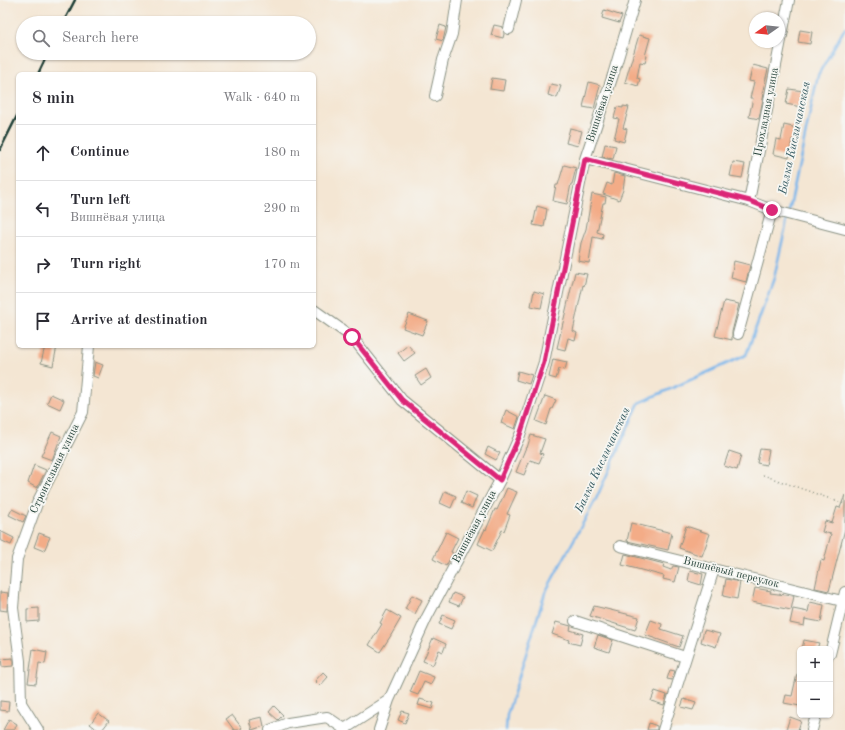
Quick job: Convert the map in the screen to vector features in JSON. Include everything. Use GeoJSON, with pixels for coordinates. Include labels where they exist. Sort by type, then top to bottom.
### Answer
{"type":"FeatureCollection","features":[{"type":"Feature","properties":{"kind":"street"},"geometry":{"type":"LineString","coordinates":[[435,96],[443,60],[452,34],[457,0]]}},
{"type":"Feature","properties":{"kind":"street"},"geometry":{"type":"LineString","coordinates":[[509,29],[516,0]]}},
{"type":"Feature","properties":{"kind":"street","name":"Вишнёвая улица"},"geometry":{"type":"LineString","coordinates":[[379,730],[389,700],[428,617],[500,480],[520,435],[544,362],[585,159],[613,75],[635,0]]}},
{"type":"Feature","properties":{"kind":"street","name":"Прохладная улица"},"geometry":{"type":"LineString","coordinates":[[750,201],[790,0]]}},
{"type":"Feature","properties":{"kind":"street"},"geometry":{"type":"LineString","coordinates":[[585,159],[750,201],[772,210],[845,229]]}},
{"type":"Feature","properties":{"kind":"street"},"geometry":{"type":"LineString","coordinates":[[738,334],[772,210]]}},
{"type":"Feature","properties":{"kind":"street"},"geometry":{"type":"LineString","coordinates":[[316,311],[352,337],[402,400],[500,480]]}},
{"type":"Feature","properties":{"kind":"street","name":"Строительная улица"},"geometry":{"type":"LineString","coordinates":[[38,730],[21,703],[20,661],[13,608],[17,559],[38,501],[82,412],[89,348]]}},
{"type":"Feature","properties":{"kind":"street","name":"Вишнёвый переулок"},"geometry":{"type":"LineString","coordinates":[[620,546],[714,569],[844,597]]}},
{"type":"Feature","properties":{"kind":"street"},"geometry":{"type":"LineString","coordinates":[[663,730],[714,569]]}},
{"type":"Feature","properties":{"kind":"street"},"geometry":{"type":"LineString","coordinates":[[832,646],[844,597]]}},
{"type":"Feature","properties":{"kind":"street"},"geometry":{"type":"LineString","coordinates":[[575,621],[685,658]]}},
{"type":"Feature","properties":{"kind":"street"},"geometry":{"type":"LineString","coordinates":[[270,730],[288,723],[327,717],[344,730],[389,700]]}},
{"type":"Feature","properties":{"kind":"street"},"geometry":{"type":"LineString","coordinates":[[812,730],[815,718]]}},
{"type":"Feature","properties":{"kind":"path"},"geometry":{"type":"LineString","coordinates":[[763,475],[845,504]]}},
{"type":"Feature","properties":{"kind":"building"},"geometry":{"type":"Polygon","coordinates":[[[604,10],[622,16],[619,23],[602,18],[604,10]]]}},
{"type":"Feature","properties":{"kind":"building"},"geometry":{"type":"Polygon","coordinates":[[[440,25],[446,27],[443,41],[436,39],[440,25]]]}},
{"type":"Feature","properties":{"kind":"building"},"geometry":{"type":"Polygon","coordinates":[[[494,25],[503,27],[503,38],[491,35],[494,25]]]}},
{"type":"Feature","properties":{"kind":"building"},"geometry":{"type":"Polygon","coordinates":[[[800,30],[812,32],[810,44],[798,42],[800,30]]]}},
{"type":"Feature","properties":{"kind":"building"},"geometry":{"type":"Polygon","coordinates":[[[639,35],[650,38],[645,56],[647,56],[645,63],[640,62],[637,78],[640,79],[638,86],[625,82],[639,35]]]}},
{"type":"Feature","properties":{"kind":"building"},"geometry":{"type":"Polygon","coordinates":[[[753,65],[768,69],[762,94],[764,94],[759,119],[749,117],[753,98],[750,98],[754,82],[749,81],[753,65]]]}},
{"type":"Feature","properties":{"kind":"building"},"geometry":{"type":"Polygon","coordinates":[[[492,78],[505,80],[503,91],[490,89],[492,78]]]}},
{"type":"Feature","properties":{"kind":"building"},"geometry":{"type":"Polygon","coordinates":[[[589,82],[600,85],[594,109],[583,107],[589,82]]]}},
{"type":"Feature","properties":{"kind":"building"},"geometry":{"type":"Polygon","coordinates":[[[551,84],[561,86],[557,98],[548,95],[551,84]]]}},
{"type":"Feature","properties":{"kind":"building"},"geometry":{"type":"Polygon","coordinates":[[[789,89],[804,91],[801,107],[786,104],[789,89]]]}},
{"type":"Feature","properties":{"kind":"building"},"geometry":{"type":"Polygon","coordinates":[[[623,106],[629,107],[623,128],[627,129],[624,142],[614,139],[619,119],[614,118],[617,107],[623,108],[623,106]]]}},
{"type":"Feature","properties":{"kind":"building"},"geometry":{"type":"Polygon","coordinates":[[[784,125],[797,128],[794,140],[792,139],[789,158],[773,154],[776,139],[781,140],[784,125]]]}},
{"type":"Feature","properties":{"kind":"building"},"geometry":{"type":"Polygon","coordinates":[[[570,128],[582,131],[578,146],[566,143],[570,128]]]}},
{"type":"Feature","properties":{"kind":"building"},"geometry":{"type":"Polygon","coordinates":[[[605,144],[616,146],[613,159],[602,157],[605,144]]]}},
{"type":"Feature","properties":{"kind":"building"},"geometry":{"type":"Polygon","coordinates":[[[733,162],[745,164],[742,178],[730,176],[733,162]]]}},
{"type":"Feature","properties":{"kind":"building"},"geometry":{"type":"Polygon","coordinates":[[[564,165],[576,168],[567,204],[553,201],[556,185],[558,185],[564,165]]]}},
{"type":"Feature","properties":{"kind":"building"},"geometry":{"type":"Polygon","coordinates":[[[614,173],[625,176],[623,190],[619,200],[603,194],[607,183],[612,185],[614,173]]]}},
{"type":"Feature","properties":{"kind":"building"},"geometry":{"type":"Polygon","coordinates":[[[592,194],[606,197],[605,203],[603,203],[597,232],[603,234],[602,239],[593,237],[589,263],[578,261],[581,243],[586,229],[592,194]]]}},
{"type":"Feature","properties":{"kind":"building"},"geometry":{"type":"Polygon","coordinates":[[[537,206],[547,209],[544,227],[533,225],[537,206]]]}},
{"type":"Feature","properties":{"kind":"building"},"geometry":{"type":"Polygon","coordinates":[[[734,261],[750,265],[746,282],[731,278],[734,261]]]}},
{"type":"Feature","properties":{"kind":"building"},"geometry":{"type":"Polygon","coordinates":[[[575,272],[587,274],[584,286],[583,285],[573,331],[577,333],[575,340],[568,338],[565,350],[557,348],[575,272]]]}},
{"type":"Feature","properties":{"kind":"building"},"geometry":{"type":"Polygon","coordinates":[[[534,291],[544,294],[541,308],[531,306],[534,291]]]}},
{"type":"Feature","properties":{"kind":"building"},"geometry":{"type":"Polygon","coordinates":[[[724,301],[739,304],[732,332],[732,340],[715,336],[724,301]]]}},
{"type":"Feature","properties":{"kind":"building"},"geometry":{"type":"Polygon","coordinates":[[[409,314],[428,321],[422,335],[403,328],[409,314]]]}},
{"type":"Feature","properties":{"kind":"building"},"geometry":{"type":"Polygon","coordinates":[[[408,345],[415,353],[404,361],[398,353],[408,345]]]}},
{"type":"Feature","properties":{"kind":"building"},"geometry":{"type":"Polygon","coordinates":[[[45,348],[57,348],[53,366],[41,363],[45,348]]]}},
{"type":"Feature","properties":{"kind":"building"},"geometry":{"type":"Polygon","coordinates":[[[553,359],[567,362],[565,370],[559,369],[556,379],[549,377],[553,359]]]}},
{"type":"Feature","properties":{"kind":"building"},"geometry":{"type":"Polygon","coordinates":[[[95,362],[103,365],[98,378],[93,376],[95,362]]]}},
{"type":"Feature","properties":{"kind":"building"},"geometry":{"type":"Polygon","coordinates":[[[426,369],[431,378],[421,385],[415,376],[426,369]]]}},
{"type":"Feature","properties":{"kind":"building"},"geometry":{"type":"Polygon","coordinates":[[[518,371],[532,375],[529,384],[516,380],[518,371]]]}},
{"type":"Feature","properties":{"kind":"building"},"geometry":{"type":"Polygon","coordinates":[[[51,394],[64,400],[60,409],[47,403],[51,394]]]}},
{"type":"Feature","properties":{"kind":"building"},"geometry":{"type":"Polygon","coordinates":[[[545,396],[556,400],[551,409],[546,425],[536,421],[545,396]]]}},
{"type":"Feature","properties":{"kind":"building"},"geometry":{"type":"Polygon","coordinates":[[[506,410],[519,417],[515,429],[501,423],[506,410]]]}},
{"type":"Feature","properties":{"kind":"building"},"geometry":{"type":"Polygon","coordinates":[[[52,432],[61,436],[52,460],[41,456],[52,432]]]}},
{"type":"Feature","properties":{"kind":"building"},"geometry":{"type":"Polygon","coordinates":[[[531,435],[545,439],[540,453],[543,454],[539,463],[530,460],[524,475],[516,472],[531,435]]]}},
{"type":"Feature","properties":{"kind":"building"},"geometry":{"type":"Polygon","coordinates":[[[488,447],[500,453],[496,460],[485,454],[488,447]]]}},
{"type":"Feature","properties":{"kind":"building"},"geometry":{"type":"Polygon","coordinates":[[[760,449],[769,450],[766,465],[757,463],[760,449]]]}},
{"type":"Feature","properties":{"kind":"building"},"geometry":{"type":"Polygon","coordinates":[[[729,451],[741,455],[737,470],[724,466],[729,451]]]}},
{"type":"Feature","properties":{"kind":"building"},"geometry":{"type":"Polygon","coordinates":[[[34,465],[46,470],[37,488],[28,483],[34,465]]]}},
{"type":"Feature","properties":{"kind":"building"},"geometry":{"type":"Polygon","coordinates":[[[507,488],[517,492],[507,514],[510,515],[504,531],[502,530],[492,551],[478,544],[495,509],[497,510],[507,488]]]}},
{"type":"Feature","properties":{"kind":"building"},"geometry":{"type":"Polygon","coordinates":[[[445,491],[456,496],[451,508],[440,503],[445,491]]]}},
{"type":"Feature","properties":{"kind":"building"},"geometry":{"type":"Polygon","coordinates":[[[466,491],[477,496],[472,508],[461,503],[466,491]]]}},
{"type":"Feature","properties":{"kind":"building"},"geometry":{"type":"Polygon","coordinates":[[[845,495],[845,529],[829,591],[815,588],[821,560],[824,561],[831,534],[822,532],[825,521],[832,523],[837,507],[840,508],[845,495]]]}},
{"type":"Feature","properties":{"kind":"building"},"geometry":{"type":"Polygon","coordinates":[[[12,509],[26,516],[23,522],[9,515],[12,509]]]}},
{"type":"Feature","properties":{"kind":"building"},"geometry":{"type":"Polygon","coordinates":[[[631,523],[672,533],[668,550],[627,541],[631,523]]]}},
{"type":"Feature","properties":{"kind":"building"},"geometry":{"type":"Polygon","coordinates":[[[686,526],[710,534],[702,556],[679,548],[686,526]]]}},
{"type":"Feature","properties":{"kind":"building"},"geometry":{"type":"Polygon","coordinates":[[[0,531],[14,538],[11,545],[0,540],[0,531]]]}},
{"type":"Feature","properties":{"kind":"building"},"geometry":{"type":"Polygon","coordinates":[[[446,532],[458,538],[451,552],[453,553],[446,566],[433,559],[446,532]]]}},
{"type":"Feature","properties":{"kind":"building"},"geometry":{"type":"Polygon","coordinates":[[[39,533],[50,537],[44,551],[34,547],[39,533]]]}},
{"type":"Feature","properties":{"kind":"building"},"geometry":{"type":"Polygon","coordinates":[[[625,554],[664,564],[663,567],[671,570],[673,566],[679,567],[675,582],[663,579],[664,576],[622,565],[625,554]]]}},
{"type":"Feature","properties":{"kind":"building"},"geometry":{"type":"Polygon","coordinates":[[[690,571],[703,574],[701,585],[688,581],[690,571]]]}},
{"type":"Feature","properties":{"kind":"building"},"geometry":{"type":"Polygon","coordinates":[[[726,579],[740,582],[737,599],[723,596],[726,579]]]}},
{"type":"Feature","properties":{"kind":"building"},"geometry":{"type":"Polygon","coordinates":[[[755,588],[771,591],[770,593],[794,596],[791,610],[752,602],[755,588]]]}},
{"type":"Feature","properties":{"kind":"building"},"geometry":{"type":"Polygon","coordinates":[[[0,592],[8,593],[7,611],[0,610],[0,592]]]}},
{"type":"Feature","properties":{"kind":"building"},"geometry":{"type":"Polygon","coordinates":[[[453,593],[463,597],[459,606],[449,602],[453,593]]]}},
{"type":"Feature","properties":{"kind":"building"},"geometry":{"type":"Polygon","coordinates":[[[412,595],[422,600],[415,614],[405,609],[412,595]]]}},
{"type":"Feature","properties":{"kind":"building"},"geometry":{"type":"Polygon","coordinates":[[[810,602],[824,605],[821,622],[805,619],[804,626],[790,623],[793,609],[808,612],[810,602]]]}},
{"type":"Feature","properties":{"kind":"building"},"geometry":{"type":"Polygon","coordinates":[[[594,606],[639,617],[635,630],[590,616],[594,606]]]}},
{"type":"Feature","properties":{"kind":"building"},"geometry":{"type":"Polygon","coordinates":[[[39,608],[39,621],[27,622],[27,609],[39,608]]]}},
{"type":"Feature","properties":{"kind":"building"},"geometry":{"type":"Polygon","coordinates":[[[387,610],[401,618],[380,652],[369,645],[382,624],[380,623],[387,610]]]}},
{"type":"Feature","properties":{"kind":"building"},"geometry":{"type":"Polygon","coordinates":[[[443,615],[455,620],[451,629],[439,624],[443,615]]]}},
{"type":"Feature","properties":{"kind":"building"},"geometry":{"type":"Polygon","coordinates":[[[651,620],[662,624],[661,629],[683,636],[679,647],[645,635],[651,620]]]}},
{"type":"Feature","properties":{"kind":"building"},"geometry":{"type":"Polygon","coordinates":[[[556,622],[571,626],[570,630],[583,634],[580,645],[568,642],[569,640],[552,634],[556,622]]]}},
{"type":"Feature","properties":{"kind":"building"},"geometry":{"type":"Polygon","coordinates":[[[704,630],[720,634],[716,647],[701,642],[704,630]]]}},
{"type":"Feature","properties":{"kind":"building"},"geometry":{"type":"Polygon","coordinates":[[[598,635],[613,640],[609,652],[594,647],[598,635]]]}},
{"type":"Feature","properties":{"kind":"building"},"geometry":{"type":"Polygon","coordinates":[[[433,638],[446,644],[443,652],[439,650],[433,665],[423,661],[433,638]]]}},
{"type":"Feature","properties":{"kind":"building"},"geometry":{"type":"Polygon","coordinates":[[[804,640],[819,643],[818,646],[803,646],[804,640]]]}},
{"type":"Feature","properties":{"kind":"building"},"geometry":{"type":"Polygon","coordinates":[[[33,649],[47,652],[45,664],[39,663],[36,684],[28,683],[33,649]]]}},
{"type":"Feature","properties":{"kind":"building"},"geometry":{"type":"Polygon","coordinates":[[[13,658],[13,666],[2,667],[1,659],[13,658]]]}},
{"type":"Feature","properties":{"kind":"building"},"geometry":{"type":"Polygon","coordinates":[[[670,670],[675,671],[672,680],[667,679],[670,670]]]}},
{"type":"Feature","properties":{"kind":"building"},"geometry":{"type":"Polygon","coordinates":[[[419,671],[434,677],[431,685],[424,682],[418,695],[410,692],[419,671]]]}},
{"type":"Feature","properties":{"kind":"building"},"geometry":{"type":"Polygon","coordinates":[[[323,672],[328,677],[320,686],[315,681],[323,672]]]}},
{"type":"Feature","properties":{"kind":"building"},"geometry":{"type":"Polygon","coordinates":[[[797,674],[797,705],[784,703],[786,695],[792,696],[797,674]]]}},
{"type":"Feature","properties":{"kind":"building"},"geometry":{"type":"Polygon","coordinates":[[[655,691],[667,695],[664,705],[651,701],[655,691]]]}},
{"type":"Feature","properties":{"kind":"building"},"geometry":{"type":"Polygon","coordinates":[[[420,699],[434,703],[432,709],[418,705],[420,699]]]}},
{"type":"Feature","properties":{"kind":"building"},"geometry":{"type":"Polygon","coordinates":[[[684,699],[696,703],[693,710],[681,707],[684,699]]]}},
{"type":"Feature","properties":{"kind":"building"},"geometry":{"type":"Polygon","coordinates":[[[0,701],[9,702],[8,711],[0,710],[0,701]]]}},
{"type":"Feature","properties":{"kind":"building"},"geometry":{"type":"Polygon","coordinates":[[[274,706],[283,715],[278,720],[269,712],[274,706]]]}},
{"type":"Feature","properties":{"kind":"building"},"geometry":{"type":"Polygon","coordinates":[[[402,711],[409,713],[405,723],[398,720],[402,711]]]}},
{"type":"Feature","properties":{"kind":"building"},"geometry":{"type":"Polygon","coordinates":[[[98,713],[109,721],[102,730],[98,730],[90,724],[98,713]]]}},
{"type":"Feature","properties":{"kind":"building"},"geometry":{"type":"Polygon","coordinates":[[[232,715],[242,728],[239,730],[234,730],[226,719],[232,715]]]}},
{"type":"Feature","properties":{"kind":"building"},"geometry":{"type":"Polygon","coordinates":[[[262,717],[264,726],[252,730],[249,720],[262,717]]]}},
{"type":"Feature","properties":{"kind":"building"},"geometry":{"type":"Polygon","coordinates":[[[790,717],[801,721],[798,730],[786,730],[790,717]]]}},
{"type":"Feature","properties":{"kind":"building"},"geometry":{"type":"Polygon","coordinates":[[[9,719],[17,724],[14,730],[3,730],[9,719]]]}},
{"type":"Feature","properties":{"kind":"building"},"geometry":{"type":"Polygon","coordinates":[[[649,723],[657,726],[657,730],[647,730],[649,723]]]}},
{"type":"Feature","properties":{"kind":"waterway","name":"Балка Кисличанская"},"geometry":{"type":"LineString","coordinates":[[789,212],[818,75],[845,28]]}},
{"type":"Feature","properties":{"kind":"waterway","name":"Балка Кисличанская"},"geometry":{"type":"LineString","coordinates":[[506,730],[507,715],[545,593],[596,499],[639,403],[746,355],[774,278],[788,216]]}},
{"type":"Feature","properties":{"kind":"railway"},"geometry":{"type":"LineString","coordinates":[[67,16],[75,0]]}},
{"type":"Feature","properties":{"kind":"railway"},"geometry":{"type":"LineString","coordinates":[[39,72],[45,60]]}},
{"type":"Feature","properties":{"kind":"railway"},"geometry":{"type":"LineString","coordinates":[[0,150],[16,118]]}},
{"type":"Feature","properties":{"kind":"route"},"geometry":{"type":"LineString","coordinates":[[352,337],[402,400],[460,449],[500,480],[520,435],[544,362],[585,159],[750,201],[772,210]]}}]}
